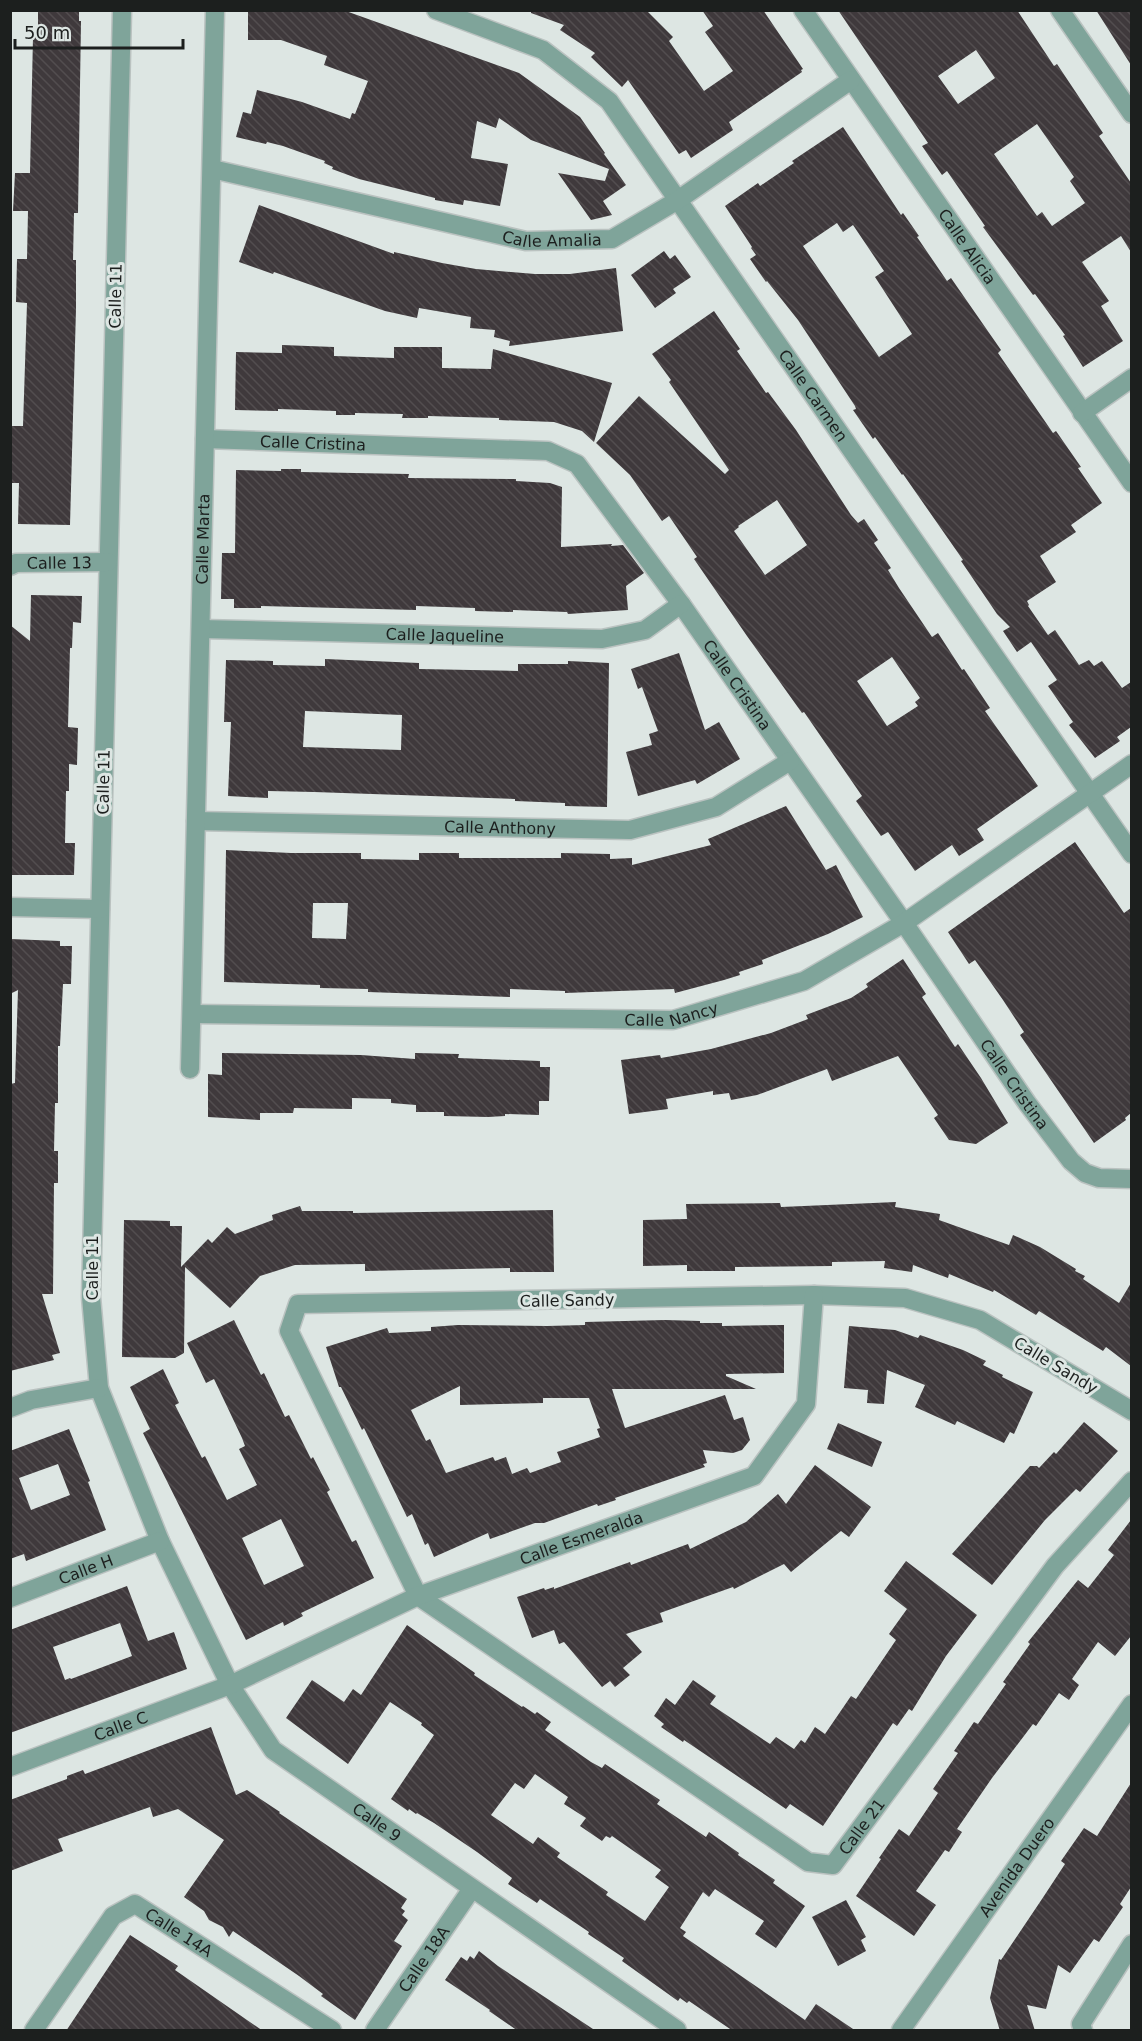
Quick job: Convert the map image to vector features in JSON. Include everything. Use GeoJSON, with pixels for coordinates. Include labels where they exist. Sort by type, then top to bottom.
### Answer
{"type":"FeatureCollection","features":[{"type":"Feature","properties":{"kind":"street","name":"Calle 11"},"geometry":{"type":"LineString","coordinates":[[122,10],[91,1297],[99,1388],[160,1541]]}},
{"type":"Feature","properties":{"kind":"street","name":"Calle Marta"},"geometry":{"type":"LineString","coordinates":[[190,1069],[215,10]]}},
{"type":"Feature","properties":{"kind":"street","name":"Calle Carmen"},"geometry":{"type":"LineString","coordinates":[[436,10],[543,50],[609,100],[1131,854]]}},
{"type":"Feature","properties":{"kind":"street","name":"Calle Alicia"},"geometry":{"type":"LineString","coordinates":[[803,10],[1131,483]]}},
{"type":"Feature","properties":{"kind":"street"},"geometry":{"type":"LineString","coordinates":[[1060,10],[1131,114]]}},
{"type":"Feature","properties":{"kind":"street","name":"Calle Amalia"},"geometry":{"type":"LineString","coordinates":[[212,170],[526,241],[612,239],[678,200],[851,80]]}},
{"type":"Feature","properties":{"kind":"street"},"geometry":{"type":"LineString","coordinates":[[1082,412],[1131,378]]}},
{"type":"Feature","properties":{"kind":"street","name":"Calle Cristina"},"geometry":{"type":"LineString","coordinates":[[205,439],[548,451],[577,464],[681,604],[1027,1103],[1071,1161],[1085,1173],[1099,1178],[1131,1179]]}},
{"type":"Feature","properties":{"kind":"street","name":"Calle 13"},"geometry":{"type":"LineString","coordinates":[[10,566],[16,563],[108,562]]}},
{"type":"Feature","properties":{"kind":"street","name":"Calle Jaqueline"},"geometry":{"type":"LineString","coordinates":[[201,629],[602,639],[645,630],[681,604]]}},
{"type":"Feature","properties":{"kind":"street","name":"Calle Anthony"},"geometry":{"type":"LineString","coordinates":[[196,821],[630,830],[716,807],[790,761]]}},
{"type":"Feature","properties":{"kind":"street","name":"Calle Nancy"},"geometry":{"type":"LineString","coordinates":[[192,1014],[673,1020],[804,981],[904,923],[1131,764]]}},
{"type":"Feature","properties":{"kind":"street"},"geometry":{"type":"LineString","coordinates":[[10,907],[100,909]]}},
{"type":"Feature","properties":{"kind":"street","name":"Calle Sandy"},"geometry":{"type":"LineString","coordinates":[[418,1596],[289,1331],[298,1304],[814,1295],[905,1298],[980,1320],[1131,1411]]}},
{"type":"Feature","properties":{"kind":"street","name":"Calle Esmeralda"},"geometry":{"type":"LineString","coordinates":[[230,1685],[418,1596],[754,1476],[806,1404],[814,1295]]}},
{"type":"Feature","properties":{"kind":"street"},"geometry":{"type":"LineString","coordinates":[[10,1408],[31,1400],[99,1388]]}},
{"type":"Feature","properties":{"kind":"street","name":"Calle 21"},"geometry":{"type":"LineString","coordinates":[[418,1596],[808,1862],[833,1865],[1055,1566],[1131,1481]]}},
{"type":"Feature","properties":{"kind":"street","name":"Calle H"},"geometry":{"type":"LineString","coordinates":[[10,1598],[160,1541]]}},
{"type":"Feature","properties":{"kind":"street","name":"Calle 9"},"geometry":{"type":"LineString","coordinates":[[160,1541],[230,1685],[273,1750],[471,1890],[677,2031]]}},
{"type":"Feature","properties":{"kind":"street","name":"Calle C"},"geometry":{"type":"LineString","coordinates":[[10,1767],[230,1685]]}},
{"type":"Feature","properties":{"kind":"street","name":"Avenida Duero"},"geometry":{"type":"LineString","coordinates":[[901,2031],[1131,1704]]}},
{"type":"Feature","properties":{"kind":"street","name":"Calle 18A"},"geometry":{"type":"LineString","coordinates":[[375,2031],[471,1890]]}},
{"type":"Feature","properties":{"kind":"street","name":"Calle 14A"},"geometry":{"type":"LineString","coordinates":[[34,2031],[113,1916],[135,1904],[332,2031]]}},
{"type":"Feature","properties":{"kind":"street"},"geometry":{"type":"LineString","coordinates":[[1083,2031],[1080,2024],[1131,1944]]}},
{"type":"Feature","properties":{"kind":"building"},"geometry":{"type":"Polygon","coordinates":[[[38,10],[79,10],[79,21],[81,21],[78,213],[74,213],[73,260],[76,260],[76,309],[70,525],[18,524],[19,483],[10,483],[10,426],[23,426],[27,303],[16,302],[17,259],[27,259],[28,211],[13,211],[15,173],[30,173],[33,37],[38,37],[38,10]]]}},
{"type":"Feature","properties":{"kind":"building"},"geometry":{"type":"Polygon","coordinates":[[[248,10],[343,10],[519,73],[580,117],[626,185],[603,201],[612,215],[591,220],[558,173],[605,181],[609,169],[531,140],[499,118],[496,128],[477,121],[471,158],[508,164],[500,206],[464,200],[463,205],[435,200],[435,198],[359,179],[332,169],[333,167],[324,163],[325,161],[283,146],[236,137],[243,112],[251,114],[257,90],[302,102],[350,119],[352,113],[355,114],[368,81],[324,65],[327,56],[281,40],[248,40],[248,10]]]}},
{"type":"Feature","properties":{"kind":"building"},"geometry":{"type":"Polygon","coordinates":[[[531,10],[646,10],[673,37],[669,41],[704,91],[733,71],[705,32],[713,26],[702,10],[763,10],[803,69],[802,72],[729,122],[733,130],[691,158],[686,150],[679,154],[628,80],[622,87],[591,57],[595,53],[560,30],[564,25],[531,13],[531,10]]]}},
{"type":"Feature","properties":{"kind":"building"},"geometry":{"type":"Polygon","coordinates":[[[838,10],[1017,10],[1054,66],[1057,64],[1103,133],[1099,136],[1131,183],[1131,252],[1121,236],[1082,262],[1109,301],[1101,306],[1123,341],[1083,367],[1063,336],[1065,335],[983,227],[985,226],[947,171],[942,175],[922,146],[928,143],[838,10]],[[976,50],[938,76],[958,104],[995,78],[976,50]],[[1037,124],[994,154],[1037,216],[1042,212],[1052,226],[1085,203],[1070,181],[1074,177],[1037,124]]]}},
{"type":"Feature","properties":{"kind":"building"},"geometry":{"type":"Polygon","coordinates":[[[1096,10],[1131,10],[1131,65],[1096,10]]]}},
{"type":"Feature","properties":{"kind":"building"},"geometry":{"type":"Polygon","coordinates":[[[843,127],[901,215],[903,213],[919,236],[917,237],[947,281],[951,278],[1001,350],[998,353],[1053,433],[1056,431],[1081,467],[1078,468],[1102,503],[1071,525],[1076,532],[1040,556],[1056,582],[1027,601],[1048,635],[1055,630],[1079,665],[1089,660],[1094,666],[1102,661],[1122,688],[1131,682],[1131,727],[1117,737],[1120,741],[1095,758],[1069,725],[1073,722],[1048,686],[1057,680],[1031,642],[1017,652],[1003,631],[1010,627],[997,614],[961,561],[963,560],[903,474],[875,437],[873,439],[853,410],[856,409],[855,406],[798,320],[750,259],[756,255],[725,206],[758,183],[760,186],[794,163],[792,161],[843,127]],[[837,223],[803,246],[879,357],[912,334],[875,277],[884,271],[853,225],[843,232],[837,223]]]}},
{"type":"Feature","properties":{"kind":"building"},"geometry":{"type":"Polygon","coordinates":[[[259,205],[394,254],[394,252],[476,269],[535,274],[570,274],[616,268],[623,331],[509,346],[510,341],[494,337],[495,330],[470,328],[471,317],[419,308],[417,318],[385,311],[274,272],[273,274],[239,262],[259,205]]]}},
{"type":"Feature","properties":{"kind":"building"},"geometry":{"type":"Polygon","coordinates":[[[664,251],[670,259],[675,255],[691,277],[673,289],[676,293],[655,308],[631,275],[664,251]]]}},
{"type":"Feature","properties":{"kind":"building"},"geometry":{"type":"Polygon","coordinates":[[[714,311],[740,349],[737,351],[766,393],[768,392],[796,430],[851,515],[858,523],[864,519],[878,540],[874,543],[891,568],[888,570],[899,588],[932,637],[938,633],[962,670],[964,669],[990,708],[985,711],[1038,786],[977,829],[984,840],[959,856],[952,845],[915,871],[888,832],[881,836],[856,801],[862,796],[804,712],[802,713],[747,636],[694,559],[697,557],[669,516],[662,521],[630,475],[596,443],[639,396],[725,474],[729,470],[652,354],[714,311]],[[777,500],[734,531],[765,575],[807,545],[777,500]],[[892,657],[857,681],[887,726],[918,706],[915,702],[920,698],[892,657]]]}},
{"type":"Feature","properties":{"kind":"building"},"geometry":{"type":"Polygon","coordinates":[[[282,345],[334,347],[334,356],[394,358],[394,347],[442,347],[442,368],[491,369],[493,349],[612,383],[594,442],[582,431],[554,422],[428,416],[428,418],[402,418],[403,414],[336,415],[336,411],[235,410],[236,352],[282,353],[282,345]]]}},
{"type":"Feature","properties":{"kind":"building"},"geometry":{"type":"Polygon","coordinates":[[[281,469],[301,469],[301,472],[409,474],[408,478],[516,479],[516,481],[550,483],[562,487],[561,547],[623,545],[644,573],[626,586],[628,610],[568,614],[567,612],[475,611],[475,608],[416,606],[416,610],[261,606],[261,608],[234,608],[234,599],[221,599],[222,553],[235,553],[236,470],[281,471],[281,469]]]}},
{"type":"Feature","properties":{"kind":"building"},"geometry":{"type":"Polygon","coordinates":[[[31,595],[82,596],[81,623],[73,622],[72,648],[70,648],[68,727],[78,728],[77,765],[69,764],[65,843],[75,843],[74,875],[10,875],[10,625],[30,641],[31,595]]]}},
{"type":"Feature","properties":{"kind":"building"},"geometry":{"type":"Polygon","coordinates":[[[679,653],[705,730],[719,722],[740,759],[697,784],[695,780],[638,796],[626,752],[652,745],[649,734],[658,731],[642,687],[638,689],[631,669],[679,653]]]}},
{"type":"Feature","properties":{"kind":"building"},"geometry":{"type":"Polygon","coordinates":[[[325,659],[419,663],[419,669],[518,671],[518,664],[568,664],[568,661],[609,663],[607,807],[565,806],[565,803],[515,801],[515,799],[314,792],[268,791],[268,798],[228,796],[231,722],[224,722],[226,660],[273,661],[273,665],[325,666],[325,659]],[[305,711],[303,747],[401,750],[402,715],[305,711]]]}},
{"type":"Feature","properties":{"kind":"building"},"geometry":{"type":"Polygon","coordinates":[[[786,806],[826,870],[836,865],[863,917],[828,934],[762,960],[763,964],[739,972],[740,975],[675,993],[674,989],[565,993],[565,991],[510,989],[510,997],[368,992],[368,989],[320,988],[320,985],[224,982],[226,850],[361,853],[361,859],[419,860],[419,853],[459,853],[459,858],[561,858],[561,853],[610,854],[610,859],[632,858],[632,865],[711,845],[708,839],[786,806]],[[313,903],[312,938],[346,939],[348,903],[313,903]]]}},
{"type":"Feature","properties":{"kind":"building"},"geometry":{"type":"Polygon","coordinates":[[[1075,842],[1124,913],[1131,908],[1131,1113],[1125,1118],[1126,1120],[1094,1143],[1020,1035],[1024,1032],[1003,1000],[975,960],[969,964],[948,932],[1075,842]]]}},
{"type":"Feature","properties":{"kind":"building"},"geometry":{"type":"Polygon","coordinates":[[[10,939],[60,941],[60,946],[72,946],[71,984],[63,984],[60,1046],[58,1046],[58,1103],[55,1103],[54,1151],[58,1151],[58,1183],[54,1183],[53,1294],[42,1294],[60,1353],[52,1355],[54,1360],[10,1371],[10,1084],[15,1083],[18,990],[10,994],[10,939]]]}},
{"type":"Feature","properties":{"kind":"building"},"geometry":{"type":"Polygon","coordinates":[[[903,959],[926,994],[922,997],[955,1047],[958,1044],[1008,1123],[976,1144],[949,1140],[934,1118],[938,1115],[898,1056],[832,1081],[827,1069],[757,1095],[731,1100],[729,1093],[713,1095],[713,1091],[666,1099],[668,1109],[629,1114],[621,1060],[660,1055],[661,1058],[711,1049],[771,1033],[808,1019],[806,1015],[851,998],[868,987],[866,984],[903,959]]]}},
{"type":"Feature","properties":{"kind":"building"},"geometry":{"type":"Polygon","coordinates":[[[222,1053],[361,1055],[415,1059],[415,1053],[459,1054],[458,1058],[540,1061],[540,1067],[550,1067],[549,1101],[539,1101],[539,1115],[444,1116],[444,1112],[416,1112],[416,1105],[391,1103],[391,1099],[352,1098],[352,1109],[294,1108],[293,1113],[260,1113],[260,1120],[208,1117],[208,1074],[222,1075],[222,1053]]]}},
{"type":"Feature","properties":{"kind":"building"},"geometry":{"type":"Polygon","coordinates":[[[896,1202],[895,1207],[940,1214],[939,1220],[1009,1245],[1013,1235],[1040,1247],[1076,1269],[1075,1271],[1085,1276],[1083,1279],[1119,1303],[1131,1283],[1131,1366],[1106,1347],[1103,1351],[1039,1311],[1036,1315],[994,1290],[993,1292],[949,1274],[948,1278],[913,1265],[912,1272],[884,1268],[885,1261],[832,1262],[832,1266],[735,1267],[735,1271],[687,1271],[687,1265],[643,1266],[643,1220],[687,1219],[686,1204],[780,1203],[781,1207],[896,1202]]]}},
{"type":"Feature","properties":{"kind":"building"},"geometry":{"type":"Polygon","coordinates":[[[300,1206],[302,1211],[353,1211],[353,1213],[553,1210],[554,1272],[510,1272],[510,1268],[365,1271],[365,1264],[295,1265],[260,1276],[230,1308],[185,1267],[184,1353],[175,1358],[122,1357],[124,1220],[170,1221],[170,1226],[182,1226],[181,1267],[208,1239],[212,1243],[227,1227],[235,1234],[273,1220],[272,1215],[300,1206]]]}},
{"type":"Feature","properties":{"kind":"building"},"geometry":{"type":"Polygon","coordinates":[[[234,1320],[261,1375],[264,1373],[285,1417],[289,1415],[311,1459],[313,1457],[330,1490],[327,1492],[352,1542],[356,1540],[374,1578],[301,1613],[303,1616],[284,1626],[283,1622],[246,1640],[143,1433],[150,1429],[130,1387],[163,1369],[179,1403],[175,1405],[202,1458],[205,1456],[227,1500],[257,1485],[239,1449],[245,1446],[242,1438],[214,1379],[206,1383],[187,1343],[234,1320]],[[281,1519],[242,1538],[264,1585],[304,1566],[281,1519]]]}},
{"type":"Feature","properties":{"kind":"building"},"geometry":{"type":"Polygon","coordinates":[[[665,1320],[722,1323],[722,1326],[784,1325],[784,1373],[726,1374],[756,1389],[612,1389],[625,1428],[725,1395],[734,1420],[743,1417],[750,1440],[742,1450],[733,1453],[703,1450],[707,1463],[703,1464],[705,1467],[615,1498],[616,1500],[598,1506],[597,1504],[544,1523],[535,1523],[490,1539],[488,1533],[434,1557],[428,1543],[425,1545],[412,1514],[407,1517],[364,1428],[362,1430],[339,1387],[326,1347],[387,1328],[389,1333],[431,1331],[431,1327],[458,1325],[547,1326],[585,1325],[585,1322],[665,1320]],[[460,1386],[411,1410],[426,1441],[430,1439],[446,1473],[493,1457],[495,1461],[506,1457],[512,1474],[527,1468],[530,1473],[561,1462],[557,1452],[600,1437],[597,1429],[600,1428],[589,1398],[543,1398],[543,1403],[460,1405],[460,1386]]]}},
{"type":"Feature","properties":{"kind":"building"},"geometry":{"type":"Polygon","coordinates":[[[849,1326],[895,1330],[918,1338],[920,1335],[963,1350],[986,1361],[983,1365],[1033,1392],[1014,1434],[1010,1432],[1004,1443],[957,1421],[955,1425],[915,1407],[925,1385],[887,1370],[884,1404],[867,1403],[868,1390],[844,1388],[849,1326]]]}},
{"type":"Feature","properties":{"kind":"building"},"geometry":{"type":"Polygon","coordinates":[[[1084,1422],[1118,1451],[1080,1492],[1076,1489],[1045,1520],[992,1585],[952,1554],[1030,1466],[1039,1468],[1054,1452],[1056,1454],[1084,1422]]]}},
{"type":"Feature","properties":{"kind":"building"},"geometry":{"type":"Polygon","coordinates":[[[838,1423],[882,1442],[872,1467],[827,1449],[838,1423]]]}},
{"type":"Feature","properties":{"kind":"building"},"geometry":{"type":"Polygon","coordinates":[[[69,1429],[90,1481],[88,1482],[106,1530],[26,1561],[24,1554],[10,1559],[10,1451],[69,1429]],[[58,1464],[19,1478],[31,1510],[70,1495],[58,1464]]]}},
{"type":"Feature","properties":{"kind":"building"},"geometry":{"type":"Polygon","coordinates":[[[815,1465],[871,1507],[849,1537],[841,1531],[791,1572],[784,1564],[734,1589],[733,1587],[660,1613],[663,1622],[626,1634],[642,1652],[623,1668],[630,1675],[615,1687],[610,1681],[602,1687],[564,1642],[559,1644],[554,1630],[532,1638],[517,1597],[544,1588],[545,1590],[554,1587],[554,1589],[688,1544],[690,1549],[746,1522],[778,1494],[786,1504],[815,1465]]]}},
{"type":"Feature","properties":{"kind":"building"},"geometry":{"type":"Polygon","coordinates":[[[1131,1520],[1131,1636],[1115,1656],[1098,1642],[1072,1679],[1079,1685],[1069,1700],[1059,1693],[1036,1726],[1033,1724],[992,1778],[957,1829],[962,1832],[949,1852],[945,1850],[916,1891],[936,1905],[914,1936],[856,1896],[899,1829],[909,1836],[938,1793],[933,1789],[958,1753],[954,1751],[974,1722],[978,1724],[1006,1684],[1003,1682],[1030,1644],[1028,1642],[1078,1580],[1088,1588],[1114,1555],[1108,1550],[1131,1520]]]}},
{"type":"Feature","properties":{"kind":"building"},"geometry":{"type":"Polygon","coordinates":[[[906,1561],[977,1615],[946,1656],[912,1711],[909,1709],[897,1726],[893,1723],[823,1826],[790,1804],[786,1809],[661,1727],[664,1724],[654,1716],[666,1698],[675,1705],[693,1680],[716,1696],[710,1704],[770,1744],[776,1737],[794,1749],[801,1740],[805,1743],[815,1727],[825,1734],[851,1696],[856,1699],[896,1640],[889,1634],[907,1609],[884,1591],[906,1561]]]}},
{"type":"Feature","properties":{"kind":"building"},"geometry":{"type":"Polygon","coordinates":[[[127,1586],[148,1641],[174,1632],[187,1669],[10,1733],[10,1630],[127,1586]],[[120,1623],[53,1647],[65,1680],[132,1656],[120,1623]]]}},
{"type":"Feature","properties":{"kind":"building"},"geometry":{"type":"Polygon","coordinates":[[[407,1625],[475,1673],[474,1675],[522,1707],[535,1714],[537,1712],[551,1722],[545,1730],[591,1762],[602,1768],[605,1764],[660,1800],[657,1804],[706,1837],[709,1832],[775,1880],[773,1883],[805,1906],[776,1948],[755,1934],[764,1921],[715,1889],[709,1897],[703,1892],[680,1928],[686,1932],[683,1936],[805,2020],[816,2004],[856,2031],[733,2031],[689,2001],[687,2003],[680,1998],[678,2001],[622,1961],[624,1958],[588,1934],[589,1932],[540,1899],[537,1903],[508,1884],[512,1878],[477,1852],[434,1823],[409,1809],[408,1811],[391,1799],[434,1735],[421,1725],[422,1723],[390,1702],[348,1764],[286,1718],[312,1680],[344,1702],[353,1689],[361,1695],[407,1625]],[[535,1774],[524,1789],[515,1783],[491,1815],[533,1844],[538,1837],[560,1853],[557,1857],[608,1892],[606,1895],[645,1921],[669,1887],[655,1877],[661,1870],[612,1836],[610,1838],[606,1836],[602,1841],[580,1826],[586,1818],[564,1804],[568,1797],[535,1774]]]}},
{"type":"Feature","properties":{"kind":"building"},"geometry":{"type":"Polygon","coordinates":[[[211,1727],[236,1795],[247,1790],[407,1899],[401,1908],[405,1911],[402,1915],[408,1920],[394,1941],[402,1946],[355,2020],[321,1996],[323,1994],[299,1976],[233,1931],[229,1937],[223,1927],[209,1920],[204,1911],[184,1897],[224,1840],[178,1809],[153,1817],[150,1807],[58,1839],[63,1851],[10,1871],[10,1800],[67,1779],[67,1776],[83,1770],[85,1774],[211,1727]]]}},
{"type":"Feature","properties":{"kind":"building"},"geometry":{"type":"Polygon","coordinates":[[[1131,1783],[1131,1887],[1120,1904],[1123,1907],[1099,1942],[1094,1939],[1070,1973],[1058,1965],[1046,2009],[1027,2005],[1035,2031],[1000,2031],[990,1998],[999,1959],[1001,1960],[1065,1864],[1061,1861],[1084,1828],[1097,1836],[1131,1783]]]}},
{"type":"Feature","properties":{"kind":"building"},"geometry":{"type":"Polygon","coordinates":[[[846,1900],[866,1937],[861,1940],[866,1951],[838,1966],[812,1917],[846,1900]]]}},
{"type":"Feature","properties":{"kind":"building"},"geometry":{"type":"Polygon","coordinates":[[[130,1935],[178,1966],[175,1970],[263,2031],[66,2031],[130,1935]]]}},
{"type":"Feature","properties":{"kind":"building"},"geometry":{"type":"Polygon","coordinates":[[[479,1951],[596,2031],[518,2031],[445,1980],[461,1957],[467,1961],[470,1956],[474,1959],[479,1951]]]}}]}
